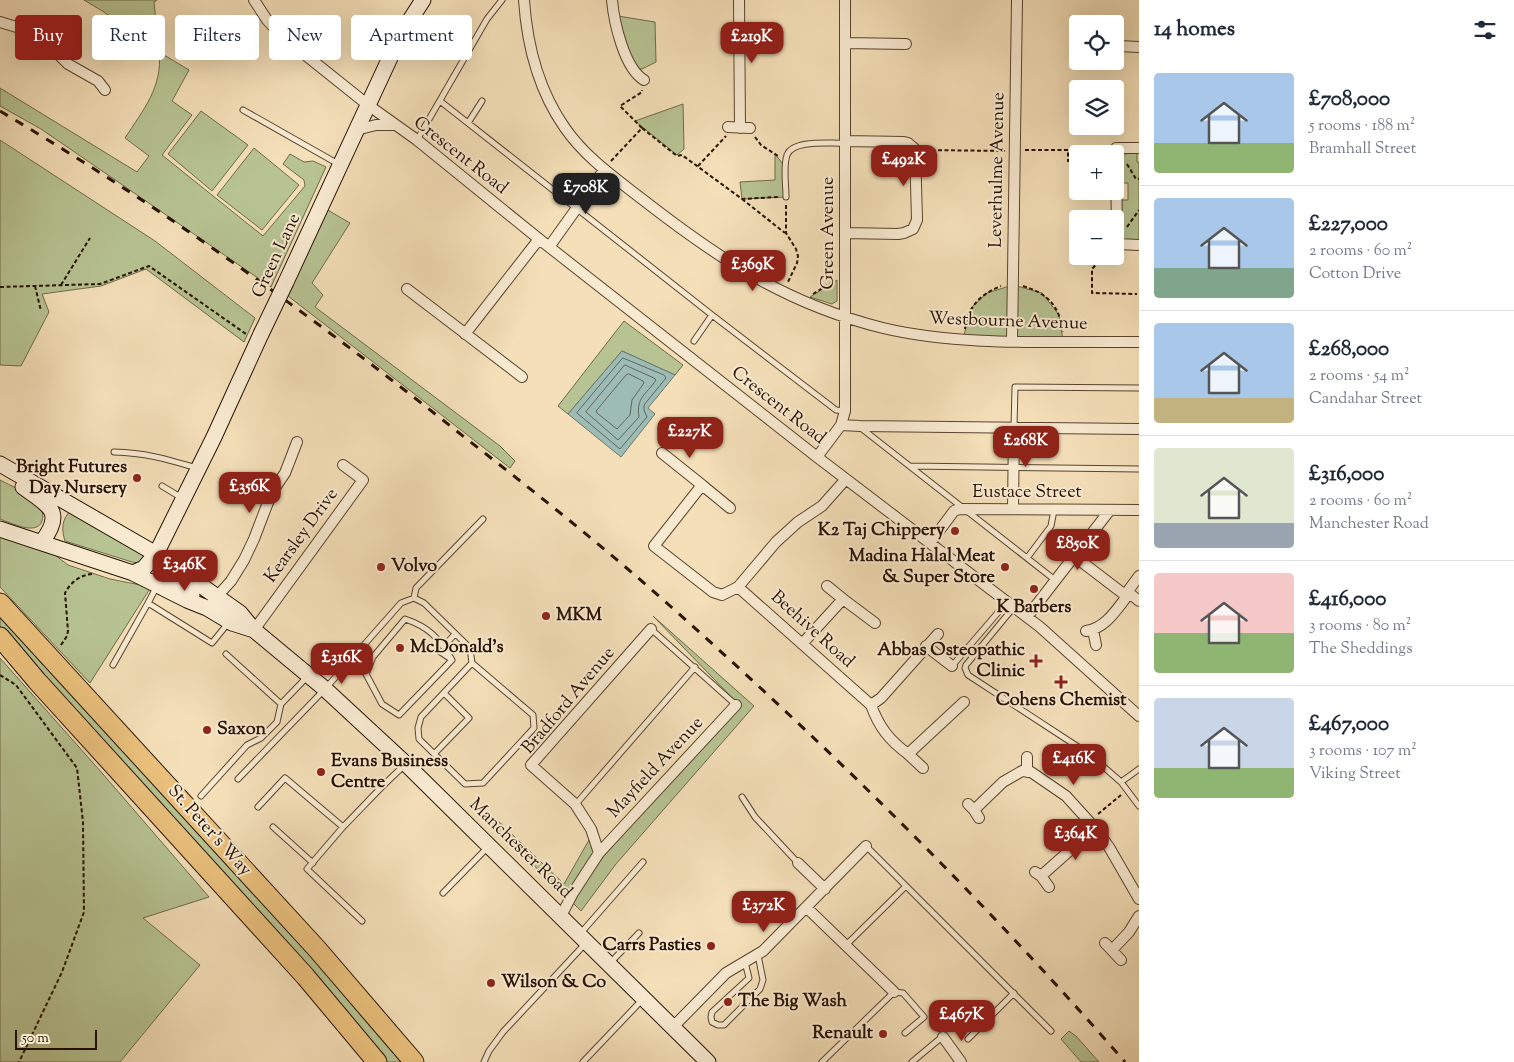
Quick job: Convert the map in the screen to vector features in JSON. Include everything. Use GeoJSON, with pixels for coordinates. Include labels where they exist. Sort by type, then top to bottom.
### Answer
{"type":"FeatureCollection","features":[{"type":"Feature","properties":{"kind":"highway","name":"St. Peter's Way"},"geometry":{"type":"LineString","coordinates":[[0,603],[317,949],[414,1062]]}},
{"type":"Feature","properties":{"kind":"highway","name":"St. Peter's Way"},"geometry":{"type":"LineString","coordinates":[[0,637],[37,681],[305,976],[377,1062]]}},
{"type":"Feature","properties":{"kind":"highway"},"geometry":{"type":"LineString","coordinates":[[0,644],[37,681]]}},
{"type":"Feature","properties":{"kind":"main road","name":"Green Lane"},"geometry":{"type":"LineString","coordinates":[[133,573],[144,568],[156,554],[166,530],[214,437],[401,34],[423,0]]}},
{"type":"Feature","properties":{"kind":"main road"},"geometry":{"type":"LineString","coordinates":[[0,464],[156,554],[183,589],[207,608]]}},
{"type":"Feature","properties":{"kind":"main road"},"geometry":{"type":"LineString","coordinates":[[0,470],[50,508],[54,515],[54,524],[42,542]]}},
{"type":"Feature","properties":{"kind":"main road"},"geometry":{"type":"LineString","coordinates":[[127,537],[151,536],[166,530]]}},
{"type":"Feature","properties":{"kind":"main road","name":"Manchester Road"},"geometry":{"type":"LineString","coordinates":[[4,531],[133,573],[186,600],[207,608],[230,622],[254,630]]}},
{"type":"Feature","properties":{"kind":"main road","name":"Manchester Road"},"geometry":{"type":"LineString","coordinates":[[167,567],[218,596],[240,613],[254,630],[325,689],[406,764],[708,1062]]}},
{"type":"Feature","properties":{"kind":"street","name":"Crescent Road"},"geometry":{"type":"LineString","coordinates":[[254,0],[267,20],[282,37],[368,105],[417,140],[549,247],[817,457],[1027,617],[1139,716]]}},
{"type":"Feature","properties":{"kind":"street","name":"Westbourne Avenue"},"geometry":{"type":"LineString","coordinates":[[524,0],[530,44],[537,71],[548,97],[565,128],[604,170],[706,247],[759,281],[782,293],[844,317],[922,336],[1012,341],[1139,342]]}},
{"type":"Feature","properties":{"kind":"street"},"geometry":{"type":"LineString","coordinates":[[612,0],[618,33],[626,54],[637,76],[644,80]]}},
{"type":"Feature","properties":{"kind":"street"},"geometry":{"type":"LineString","coordinates":[[728,128],[745,128],[739,0]]}},
{"type":"Feature","properties":{"kind":"street","name":"Green Avenue"},"geometry":{"type":"LineString","coordinates":[[817,457],[841,425],[846,411],[844,317],[845,0]]}},
{"type":"Feature","properties":{"kind":"street","name":"Leverhulme Avenue"},"geometry":{"type":"LineString","coordinates":[[1012,341],[1017,0]]}},
{"type":"Feature","properties":{"kind":"street"},"geometry":{"type":"LineString","coordinates":[[0,22],[33,32],[42,37],[68,64],[98,81],[105,90]]}},
{"type":"Feature","properties":{"kind":"street"},"geometry":{"type":"LineString","coordinates":[[845,43],[906,44]]}},
{"type":"Feature","properties":{"kind":"street"},"geometry":{"type":"LineString","coordinates":[[1124,46],[1139,47]]}},
{"type":"Feature","properties":{"kind":"street"},"geometry":{"type":"LineString","coordinates":[[98,81],[105,73]]}},
{"type":"Feature","properties":{"kind":"street","name":"Crescent Road"},"geometry":{"type":"LineString","coordinates":[[356,130],[376,125],[395,125]]}},
{"type":"Feature","properties":{"kind":"street"},"geometry":{"type":"LineString","coordinates":[[845,142],[904,142],[915,149],[916,220],[913,229],[904,233],[845,233]]}},
{"type":"Feature","properties":{"kind":"street"},"geometry":{"type":"LineString","coordinates":[[1124,148],[1139,148]]}},
{"type":"Feature","properties":{"kind":"street"},"geometry":{"type":"LineString","coordinates":[[549,247],[604,170]]}},
{"type":"Feature","properties":{"kind":"street"},"geometry":{"type":"LineString","coordinates":[[1116,200],[1116,244],[1139,245]]}},
{"type":"Feature","properties":{"kind":"street"},"geometry":{"type":"LineString","coordinates":[[465,334],[539,239]]}},
{"type":"Feature","properties":{"kind":"street"},"geometry":{"type":"LineString","coordinates":[[407,289],[518,374],[507,380]]}},
{"type":"Feature","properties":{"kind":"street"},"geometry":{"type":"LineString","coordinates":[[841,425],[1139,428]]}},
{"type":"Feature","properties":{"kind":"street"},"geometry":{"type":"LineString","coordinates":[[1013,509],[1014,427]]}},
{"type":"Feature","properties":{"kind":"street"},"geometry":{"type":"LineString","coordinates":[[207,608],[231,581],[244,560],[272,492],[291,459],[297,442]]}},
{"type":"Feature","properties":{"kind":"street"},"geometry":{"type":"LineString","coordinates":[[662,453],[730,508]]}},
{"type":"Feature","properties":{"kind":"street"},"geometry":{"type":"LineString","coordinates":[[280,454],[291,459]]}},
{"type":"Feature","properties":{"kind":"street","name":"Kearsley Drive"},"geometry":{"type":"LineString","coordinates":[[254,630],[363,480],[343,465]]}},
{"type":"Feature","properties":{"kind":"street"},"geometry":{"type":"LineString","coordinates":[[702,485],[654,546],[712,592],[722,595],[738,587],[776,542],[798,522],[822,506],[846,479]]}},
{"type":"Feature","properties":{"kind":"street","name":"Eustace Street"},"geometry":{"type":"LineString","coordinates":[[930,543],[954,511],[964,509],[1139,510]]}},
{"type":"Feature","properties":{"kind":"street"},"geometry":{"type":"LineString","coordinates":[[1027,617],[1110,510]]}},
{"type":"Feature","properties":{"kind":"street"},"geometry":{"type":"LineString","coordinates":[[1074,556],[1126,595],[1133,596],[1139,601]]}},
{"type":"Feature","properties":{"kind":"street"},"geometry":{"type":"LineString","coordinates":[[1096,645],[1090,630],[1110,618],[1139,576]]}},
{"type":"Feature","properties":{"kind":"street"},"geometry":{"type":"LineString","coordinates":[[827,586],[875,623]]}},
{"type":"Feature","properties":{"kind":"street","name":"Beehive Road"},"geometry":{"type":"LineString","coordinates":[[738,587],[871,705],[877,723],[895,745],[923,768]]}},
{"type":"Feature","properties":{"kind":"street"},"geometry":{"type":"LineString","coordinates":[[802,644],[843,599]]}},
{"type":"Feature","properties":{"kind":"street","name":"Bradford Avenue"},"geometry":{"type":"LineString","coordinates":[[600,853],[591,829],[575,804],[531,765],[651,629]]}},
{"type":"Feature","properties":{"kind":"street"},"geometry":{"type":"LineString","coordinates":[[871,705],[881,698],[938,634]]}},
{"type":"Feature","properties":{"kind":"street"},"geometry":{"type":"LineString","coordinates":[[926,646],[952,666]]}},
{"type":"Feature","properties":{"kind":"street"},"geometry":{"type":"LineString","coordinates":[[908,754],[964,702]]}},
{"type":"Feature","properties":{"kind":"street","name":"Mayfield Avenue"},"geometry":{"type":"LineString","coordinates":[[600,853],[736,705]]}},
{"type":"Feature","properties":{"kind":"street"},"geometry":{"type":"LineString","coordinates":[[1027,757],[1027,772]]}},
{"type":"Feature","properties":{"kind":"street"},"geometry":{"type":"LineString","coordinates":[[974,811],[1003,782],[1022,771],[1031,772],[1066,796],[1092,824],[1109,847],[1139,900]]}},
{"type":"Feature","properties":{"kind":"street"},"geometry":{"type":"LineString","coordinates":[[1049,887],[1038,874],[1092,824]]}},
{"type":"Feature","properties":{"kind":"street"},"geometry":{"type":"LineString","coordinates":[[674,1027],[726,973],[763,951],[866,846]]}},
{"type":"Feature","properties":{"kind":"street"},"geometry":{"type":"LineString","coordinates":[[561,916],[600,853]]}},
{"type":"Feature","properties":{"kind":"street"},"geometry":{"type":"LineString","coordinates":[[798,862],[825,889]]}},
{"type":"Feature","properties":{"kind":"street"},"geometry":{"type":"LineString","coordinates":[[807,908],[894,992]]}},
{"type":"Feature","properties":{"kind":"street"},"geometry":{"type":"LineString","coordinates":[[1121,960],[1109,946],[1128,932],[1139,916]]}},
{"type":"Feature","properties":{"kind":"street"},"geometry":{"type":"LineString","coordinates":[[943,1037],[961,1062]]}},
{"type":"Feature","properties":{"kind":"lane"},"geometry":{"type":"LineString","coordinates":[[417,140],[487,18],[502,0]]}},
{"type":"Feature","properties":{"kind":"lane"},"geometry":{"type":"LineString","coordinates":[[440,101],[836,410],[846,411]]}},
{"type":"Feature","properties":{"kind":"lane"},"geometry":{"type":"LineString","coordinates":[[468,123],[482,101]]}},
{"type":"Feature","properties":{"kind":"lane"},"geometry":{"type":"LineString","coordinates":[[243,110],[340,165]]}},
{"type":"Feature","properties":{"kind":"lane"},"geometry":{"type":"LineString","coordinates":[[786,197],[786,162],[788,151],[794,146],[801,144],[845,142]]}},
{"type":"Feature","properties":{"kind":"lane"},"geometry":{"type":"LineString","coordinates":[[694,341],[712,315]]}},
{"type":"Feature","properties":{"kind":"lane"},"geometry":{"type":"LineString","coordinates":[[1014,427],[1015,387],[1139,388]]}},
{"type":"Feature","properties":{"kind":"lane"},"geometry":{"type":"LineString","coordinates":[[860,426],[1056,580]]}},
{"type":"Feature","properties":{"kind":"lane"},"geometry":{"type":"LineString","coordinates":[[114,452],[155,456],[198,469]]}},
{"type":"Feature","properties":{"kind":"lane"},"geometry":{"type":"LineString","coordinates":[[910,466],[1139,469]]}},
{"type":"Feature","properties":{"kind":"lane"},"geometry":{"type":"LineString","coordinates":[[162,486],[183,498]]}},
{"type":"Feature","properties":{"kind":"lane"},"geometry":{"type":"LineString","coordinates":[[1027,558],[1051,526],[1054,510]]}},
{"type":"Feature","properties":{"kind":"lane"},"geometry":{"type":"LineString","coordinates":[[414,598],[416,588],[483,519]]}},
{"type":"Feature","properties":{"kind":"lane"},"geometry":{"type":"LineString","coordinates":[[113,665],[167,567]]}},
{"type":"Feature","properties":{"kind":"lane"},"geometry":{"type":"LineString","coordinates":[[238,779],[325,689],[401,603],[414,598],[424,603],[470,648],[472,663],[533,715],[534,728],[484,783],[465,784],[419,739],[418,728],[421,717],[472,663]]}},
{"type":"Feature","properties":{"kind":"lane"},"geometry":{"type":"LineString","coordinates":[[148,603],[212,644],[230,622]]}},
{"type":"Feature","properties":{"kind":"lane"},"geometry":{"type":"LineString","coordinates":[[952,666],[1010,605]]}},
{"type":"Feature","properties":{"kind":"lane"},"geometry":{"type":"LineString","coordinates":[[1010,605],[966,665],[965,668],[968,675],[1089,754],[1121,782],[1139,806]]}},
{"type":"Feature","properties":{"kind":"lane"},"geometry":{"type":"LineString","coordinates":[[405,619],[423,625],[444,646],[452,660],[400,715],[382,704],[366,674],[373,657],[405,619]]}},
{"type":"Feature","properties":{"kind":"lane"},"geometry":{"type":"LineString","coordinates":[[651,629],[736,705]]}},
{"type":"Feature","properties":{"kind":"lane"},"geometry":{"type":"LineString","coordinates":[[444,646],[455,634]]}},
{"type":"Feature","properties":{"kind":"lane"},"geometry":{"type":"LineString","coordinates":[[439,651],[452,660]]}},
{"type":"Feature","properties":{"kind":"lane"},"geometry":{"type":"LineString","coordinates":[[226,654],[281,704]]}},
{"type":"Feature","properties":{"kind":"lane"},"geometry":{"type":"LineString","coordinates":[[575,804],[695,667]]}},
{"type":"Feature","properties":{"kind":"lane"},"geometry":{"type":"LineString","coordinates":[[201,796],[247,745],[261,738],[277,722],[281,704],[309,676]]}},
{"type":"Feature","properties":{"kind":"lane"},"geometry":{"type":"LineString","coordinates":[[434,754],[469,718],[444,693]]}},
{"type":"Feature","properties":{"kind":"lane"},"geometry":{"type":"LineString","coordinates":[[362,921],[307,869],[382,784],[406,764]]}},
{"type":"Feature","properties":{"kind":"lane"},"geometry":{"type":"LineString","coordinates":[[1121,782],[1139,769]]}},
{"type":"Feature","properties":{"kind":"lane"},"geometry":{"type":"LineString","coordinates":[[258,807],[284,778],[343,827]]}},
{"type":"Feature","properties":{"kind":"lane"},"geometry":{"type":"LineString","coordinates":[[742,797],[755,818],[798,862]]}},
{"type":"Feature","properties":{"kind":"lane"},"geometry":{"type":"LineString","coordinates":[[273,827],[312,862]]}},
{"type":"Feature","properties":{"kind":"lane"},"geometry":{"type":"LineString","coordinates":[[443,893],[490,846]]}},
{"type":"Feature","properties":{"kind":"lane"},"geometry":{"type":"LineString","coordinates":[[866,846],[1051,1031]]}},
{"type":"Feature","properties":{"kind":"lane"},"geometry":{"type":"LineString","coordinates":[[484,1062],[503,1032],[583,938],[642,862]]}},
{"type":"Feature","properties":{"kind":"lane"},"geometry":{"type":"LineString","coordinates":[[846,945],[906,886]]}},
{"type":"Feature","properties":{"kind":"lane"},"geometry":{"type":"LineString","coordinates":[[610,964],[639,933]]}},
{"type":"Feature","properties":{"kind":"lane"},"geometry":{"type":"LineString","coordinates":[[745,962],[749,978],[712,1012],[710,1017],[712,1022],[718,1025],[724,1025],[760,990],[763,980],[758,955]]}},
{"type":"Feature","properties":{"kind":"lane"},"geometry":{"type":"LineString","coordinates":[[822,1062],[894,992],[903,993],[924,1017],[905,1033]]}},
{"type":"Feature","properties":{"kind":"lane"},"geometry":{"type":"LineString","coordinates":[[968,1039],[1014,994]]}},
{"type":"Feature","properties":{"kind":"lane"},"geometry":{"type":"LineString","coordinates":[[583,1062],[644,998]]}},
{"type":"Feature","properties":{"kind":"lane"},"geometry":{"type":"LineString","coordinates":[[912,1062],[943,1037]]}},
{"type":"Feature","properties":{"kind":"path"},"geometry":{"type":"LineString","coordinates":[[644,80],[642,92],[620,106],[642,128],[677,156],[682,156],[698,166],[786,233],[796,249],[797,262],[782,293]]}},
{"type":"Feature","properties":{"kind":"path"},"geometry":{"type":"LineString","coordinates":[[604,170],[642,128]]}},
{"type":"Feature","properties":{"kind":"path"},"geometry":{"type":"LineString","coordinates":[[698,166],[728,134],[728,128]]}},
{"type":"Feature","properties":{"kind":"path"},"geometry":{"type":"LineString","coordinates":[[745,128],[761,144],[786,162]]}},
{"type":"Feature","properties":{"kind":"path"},"geometry":{"type":"LineString","coordinates":[[915,149],[1068,150],[1069,161]]}},
{"type":"Feature","properties":{"kind":"path"},"geometry":{"type":"LineString","coordinates":[[1124,160],[1136,179],[1139,179]]}},
{"type":"Feature","properties":{"kind":"path"},"geometry":{"type":"LineString","coordinates":[[742,199],[786,197],[786,233]]}},
{"type":"Feature","properties":{"kind":"path"},"geometry":{"type":"LineString","coordinates":[[61,285],[90,238]]}},
{"type":"Feature","properties":{"kind":"path"},"geometry":{"type":"LineString","coordinates":[[1096,265],[1092,270],[1092,292],[1137,294]]}},
{"type":"Feature","properties":{"kind":"path"},"geometry":{"type":"LineString","coordinates":[[0,288],[100,284],[149,266],[242,331]]}},
{"type":"Feature","properties":{"kind":"path"},"geometry":{"type":"LineString","coordinates":[[802,301],[845,274]]}},
{"type":"Feature","properties":{"kind":"path"},"geometry":{"type":"LineString","coordinates":[[35,286],[41,311]]}},
{"type":"Feature","properties":{"kind":"path"},"geometry":{"type":"LineString","coordinates":[[61,645],[68,631],[65,593],[67,588],[84,574],[94,574]]}},
{"type":"Feature","properties":{"kind":"path"},"geometry":{"type":"LineString","coordinates":[[0,674],[16,685],[77,768],[83,822],[84,912],[62,972],[19,1062]]}},
{"type":"Feature","properties":{"kind":"path"},"geometry":{"type":"LineString","coordinates":[[1092,824],[1127,791]]}},
{"type":"Feature","properties":{"kind":"green space"},"geometry":{"type":"Polygon","coordinates":[[[84,0],[157,0],[154,2],[155,15],[108,15],[84,0]]]}},
{"type":"Feature","properties":{"kind":"green space"},"geometry":{"type":"Polygon","coordinates":[[[618,16],[655,22],[656,62],[642,69],[636,68],[623,38],[618,16]]]}},
{"type":"Feature","properties":{"kind":"green space"},"geometry":{"type":"Polygon","coordinates":[[[165,56],[189,70],[172,101],[192,115],[162,155],[263,236],[305,186],[304,180],[283,164],[290,154],[304,162],[313,161],[326,167],[271,287],[41,129],[0,106],[0,88],[137,172],[149,156],[125,138],[150,98],[158,76],[159,60],[165,60],[165,56]]]}},
{"type":"Feature","properties":{"kind":"green space"},"geometry":{"type":"Polygon","coordinates":[[[683,104],[684,149],[677,155],[635,121],[683,104]]]}},
{"type":"Feature","properties":{"kind":"green space"},"geometry":{"type":"Polygon","coordinates":[[[201,111],[248,145],[212,191],[168,154],[201,111]]]}},
{"type":"Feature","properties":{"kind":"green space"},"geometry":{"type":"Polygon","coordinates":[[[0,140],[155,241],[255,318],[244,342],[146,269],[101,286],[42,294],[49,312],[21,366],[0,365],[0,140]]]}},
{"type":"Feature","properties":{"kind":"green space"},"geometry":{"type":"Polygon","coordinates":[[[254,148],[299,185],[262,230],[217,195],[254,148]]]}},
{"type":"Feature","properties":{"kind":"green space"},"geometry":{"type":"Polygon","coordinates":[[[1129,152],[1137,152],[1137,162],[1139,162],[1139,241],[1124,240],[1124,210],[1121,210],[1120,200],[1128,200],[1128,183],[1124,183],[1124,155],[1129,152]]]}},
{"type":"Feature","properties":{"kind":"green space"},"geometry":{"type":"Polygon","coordinates":[[[775,154],[786,168],[786,197],[742,199],[740,182],[775,180],[775,154]]]}},
{"type":"Feature","properties":{"kind":"green space"},"geometry":{"type":"Polygon","coordinates":[[[326,209],[350,223],[312,283],[323,295],[315,307],[500,446],[515,461],[510,468],[288,296],[326,209]]]}},
{"type":"Feature","properties":{"kind":"green space"},"geometry":{"type":"Polygon","coordinates":[[[837,280],[837,301],[832,304],[810,297],[837,280]]]}},
{"type":"Feature","properties":{"kind":"green space"},"geometry":{"type":"Polygon","coordinates":[[[1013,285],[1042,293],[1059,315],[1063,341],[963,339],[971,308],[987,293],[1013,285]]]}},
{"type":"Feature","properties":{"kind":"green space"},"geometry":{"type":"Polygon","coordinates":[[[624,321],[683,365],[675,375],[622,351],[568,414],[558,406],[624,321]]]}},
{"type":"Feature","properties":{"kind":"green space"},"geometry":{"type":"Polygon","coordinates":[[[0,480],[34,500],[43,515],[39,525],[35,528],[29,528],[0,519],[0,480]]]}},
{"type":"Feature","properties":{"kind":"green space"},"geometry":{"type":"Polygon","coordinates":[[[71,510],[143,553],[146,557],[139,563],[132,562],[65,541],[63,524],[71,510]]]}},
{"type":"Feature","properties":{"kind":"green space"},"geometry":{"type":"Polygon","coordinates":[[[0,535],[51,552],[68,565],[110,579],[151,587],[90,683],[0,587],[0,535]]]}},
{"type":"Feature","properties":{"kind":"green space"},"geometry":{"type":"Polygon","coordinates":[[[653,616],[754,706],[616,864],[581,911],[572,902],[603,857],[740,706],[653,616]]]}},
{"type":"Feature","properties":{"kind":"green space"},"geometry":{"type":"Polygon","coordinates":[[[0,617],[318,963],[403,1062],[387,1062],[358,1026],[3,631],[0,626],[0,617]]]}},
{"type":"Feature","properties":{"kind":"green space"},"geometry":{"type":"Polygon","coordinates":[[[0,658],[209,897],[143,918],[200,965],[120,1062],[0,1062],[0,658]]]}},
{"type":"Feature","properties":{"kind":"green space"},"geometry":{"type":"Polygon","coordinates":[[[493,816],[564,884],[589,840],[595,853],[566,896],[488,822],[493,816]]]}},
{"type":"Feature","properties":{"kind":"green space"},"geometry":{"type":"Polygon","coordinates":[[[1069,1031],[1076,1036],[1099,1062],[1081,1062],[1061,1039],[1069,1031]]]}},
{"type":"Feature","properties":{"kind":"water"},"geometry":{"type":"Polygon","coordinates":[[[622,351],[675,375],[648,408],[655,414],[621,457],[568,414],[622,351]]]}},
{"type":"Feature","properties":{"kind":"railway"},"geometry":{"type":"LineString","coordinates":[[0,111],[181,226],[298,309],[412,396],[620,562],[729,659],[904,826],[1017,942],[1125,1062]]}},
{"type":"Feature","properties":{"kind":"place","name":"Bright Futures Day Nursery"},"geometry":{"type":"Point","coordinates":[137,478]}},
{"type":"Feature","properties":{"kind":"place","name":"K2 Taj Chippery"},"geometry":{"type":"Point","coordinates":[955,531]}},
{"type":"Feature","properties":{"kind":"place","name":"Volvo"},"geometry":{"type":"Point","coordinates":[381,567]}},
{"type":"Feature","properties":{"kind":"place","name":"Madina Halal Meat & Super Store"},"geometry":{"type":"Point","coordinates":[1005,567]}},
{"type":"Feature","properties":{"kind":"place","name":"K Barbers"},"geometry":{"type":"Point","coordinates":[1034,589]}},
{"type":"Feature","properties":{"kind":"place","name":"MKM"},"geometry":{"type":"Point","coordinates":[546,616]}},
{"type":"Feature","properties":{"kind":"place","name":"McDonald's"},"geometry":{"type":"Point","coordinates":[400,648]}},
{"type":"Feature","properties":{"kind":"place","name":"Abbas Osteopathic Clinic"},"geometry":{"type":"Point","coordinates":[1036,661]}},
{"type":"Feature","properties":{"kind":"place","name":"Cohens Chemist"},"geometry":{"type":"Point","coordinates":[1061,682]}},
{"type":"Feature","properties":{"kind":"place","name":"Saxon"},"geometry":{"type":"Point","coordinates":[207,730]}},
{"type":"Feature","properties":{"kind":"place","name":"Evans Business Centre"},"geometry":{"type":"Point","coordinates":[321,772]}},
{"type":"Feature","properties":{"kind":"place","name":"Carrs Pasties"},"geometry":{"type":"Point","coordinates":[711,946]}},
{"type":"Feature","properties":{"kind":"place","name":"Wilson & Co"},"geometry":{"type":"Point","coordinates":[491,983]}},
{"type":"Feature","properties":{"kind":"place","name":"The Big Wash"},"geometry":{"type":"Point","coordinates":[728,1002]}},
{"type":"Feature","properties":{"kind":"place","name":"Renault"},"geometry":{"type":"Point","coordinates":[883,1034]}}]}
